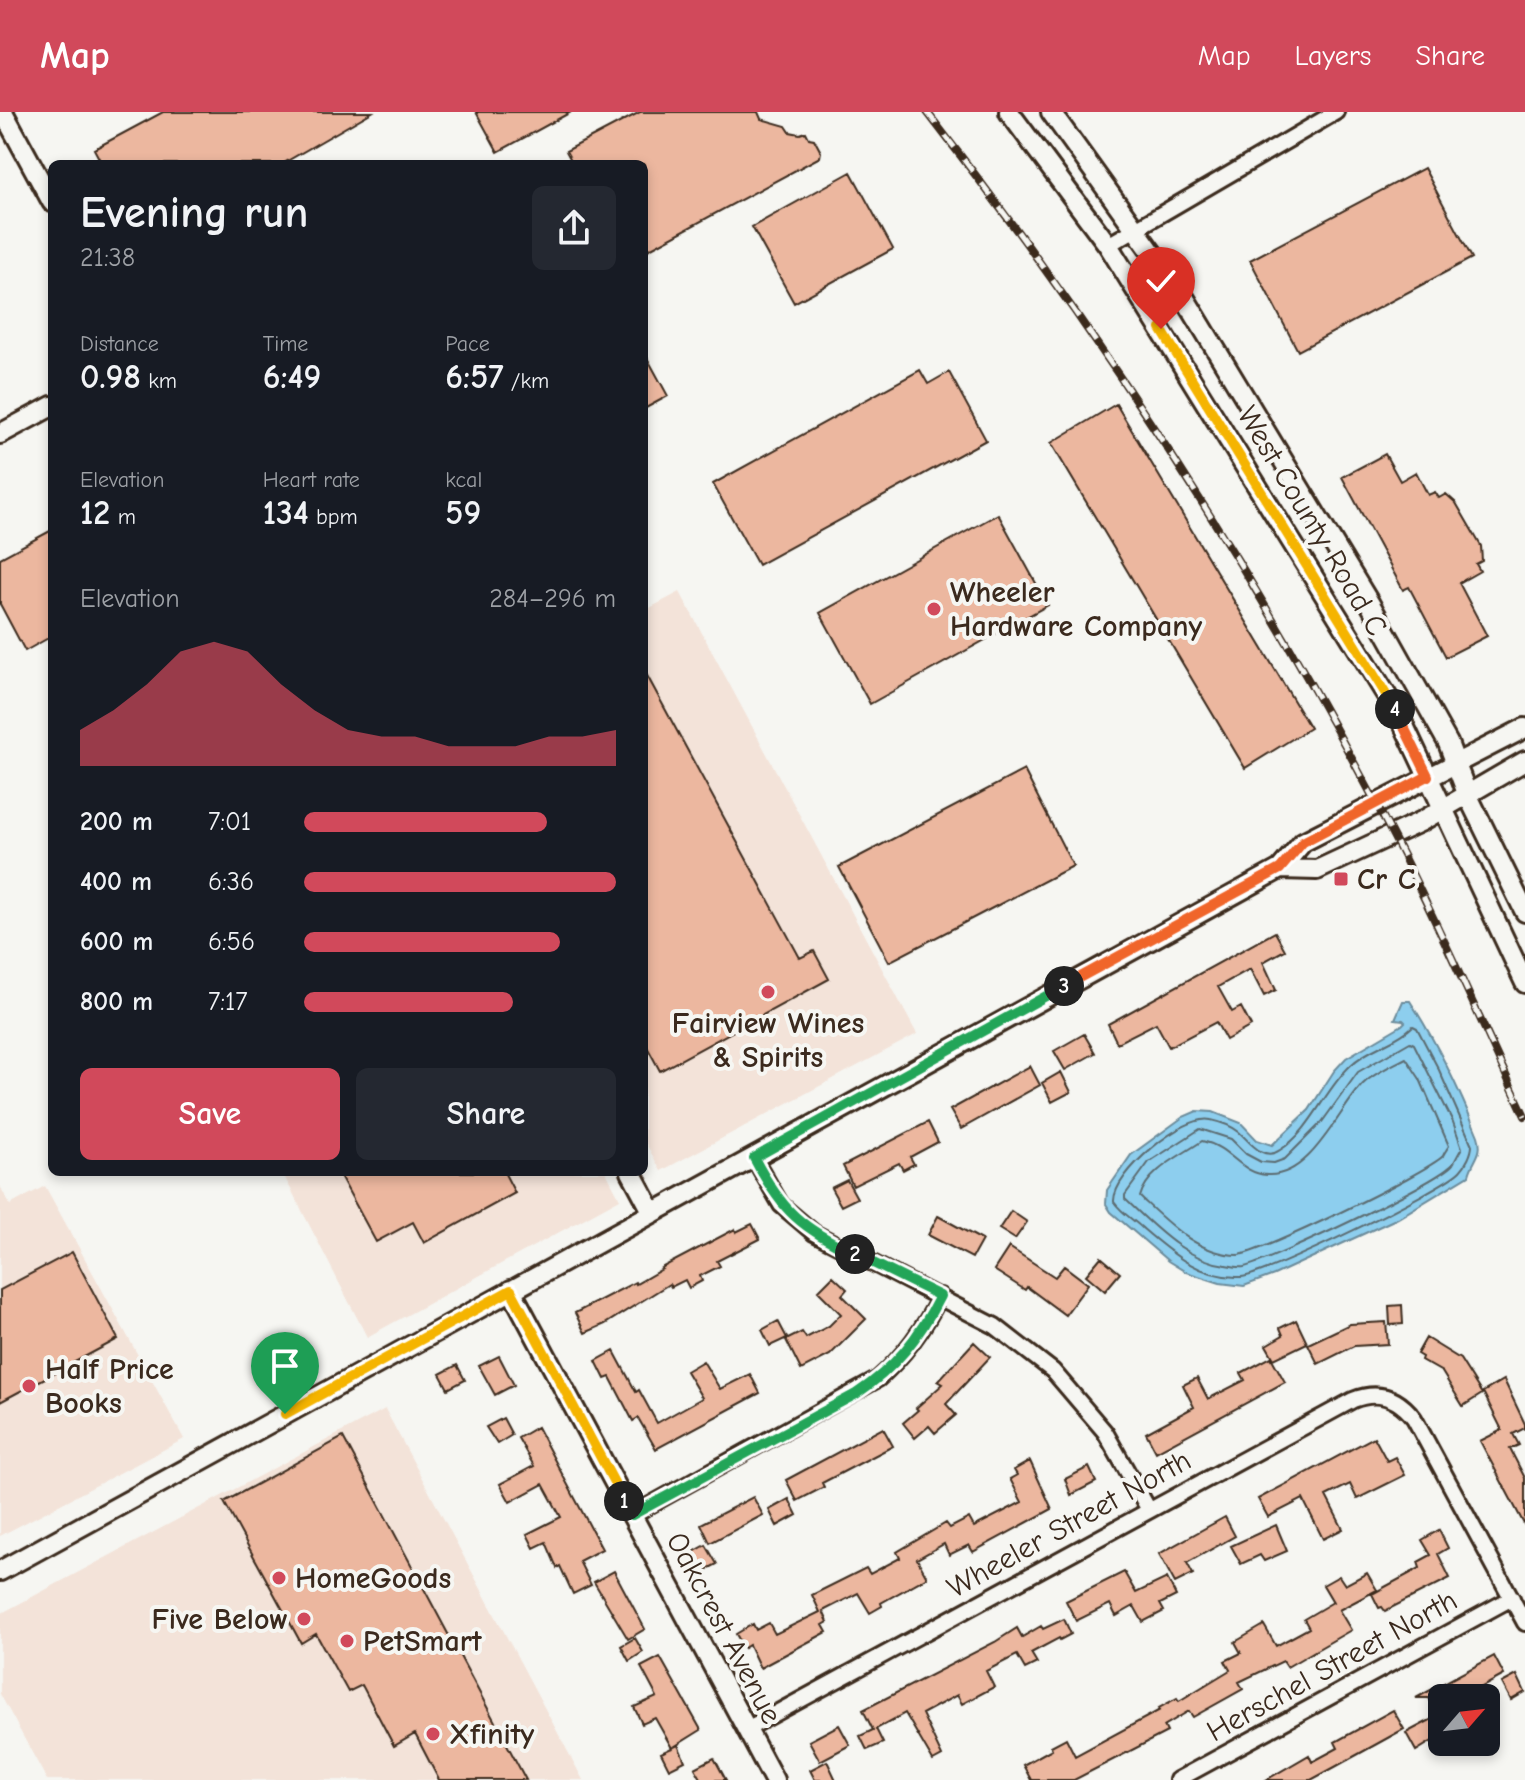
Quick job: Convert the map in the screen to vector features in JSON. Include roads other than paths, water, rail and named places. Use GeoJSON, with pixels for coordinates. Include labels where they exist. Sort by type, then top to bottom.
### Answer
{"type":"FeatureCollection","features":[{"type":"Feature","properties":{"kind":"street"},"geometry":{"type":"LineString","coordinates":[[3,112],[48,195]]}},
{"type":"Feature","properties":{"kind":"street","name":"West County Road C"},"geometry":{"type":"LineString","coordinates":[[1009,112],[1059,175],[1108,245],[1400,717],[1525,983]]}},
{"type":"Feature","properties":{"kind":"street","name":"West County Road C"},"geometry":{"type":"LineString","coordinates":[[1051,112],[1184,297],[1288,467],[1448,743],[1468,796],[1525,912]]}},
{"type":"Feature","properties":{"kind":"street"},"geometry":{"type":"LineString","coordinates":[[1108,245],[1336,112]]}},
{"type":"Feature","properties":{"kind":"street"},"geometry":{"type":"LineString","coordinates":[[0,434],[48,408]]}},
{"type":"Feature","properties":{"kind":"street"},"geometry":{"type":"LineString","coordinates":[[0,1571],[1280,869],[1303,842],[1525,728]]}},
{"type":"Feature","properties":{"kind":"street"},"geometry":{"type":"LineString","coordinates":[[1280,869],[1317,870],[1468,796],[1525,761]]}},
{"type":"Feature","properties":{"kind":"street"},"geometry":{"type":"LineString","coordinates":[[754,1158],[781,1205],[796,1220],[821,1237],[995,1326],[1053,1371],[1105,1432],[1149,1510]]}},
{"type":"Feature","properties":{"kind":"street"},"geometry":{"type":"LineString","coordinates":[[633,1176],[653,1213]]}},
{"type":"Feature","properties":{"kind":"street","name":"Oakcrest Avenue"},"geometry":{"type":"LineString","coordinates":[[511,1290],[774,1780]]}},
{"type":"Feature","properties":{"kind":"street"},"geometry":{"type":"LineString","coordinates":[[632,1515],[878,1379],[899,1361],[916,1339],[940,1296]]}},
{"type":"Feature","properties":{"kind":"street","name":"Wheeler Street North"},"geometry":{"type":"LineString","coordinates":[[747,1729],[1357,1398],[1383,1395],[1406,1407],[1512,1598]]}},
{"type":"Feature","properties":{"kind":"street"},"geometry":{"type":"LineString","coordinates":[[1512,1598],[1525,1623]]}},
{"type":"Feature","properties":{"kind":"street","name":"Herschel Street North"},"geometry":{"type":"LineString","coordinates":[[1177,1780],[1512,1598]]}},
{"type":"Feature","properties":{"kind":"water"},"geometry":{"type":"Polygon","coordinates":[[[1403,1001],[1410,1001],[1429,1033],[1478,1136],[1479,1152],[1469,1175],[1398,1218],[1244,1286],[1220,1283],[1186,1272],[1168,1261],[1111,1212],[1106,1204],[1107,1190],[1131,1155],[1183,1117],[1197,1111],[1213,1112],[1241,1123],[1257,1140],[1272,1145],[1309,1110],[1346,1058],[1405,1022],[1395,1019],[1403,1001]]]}},
{"type":"Feature","properties":{"kind":"railway"},"geometry":{"type":"LineString","coordinates":[[927,112],[992,197],[1116,372],[1176,461],[1288,644],[1409,867],[1525,1116]]}},
{"type":"Feature","properties":{"kind":"place","name":"Wheeler Hardware Company"},"geometry":{"type":"Point","coordinates":[934,609]}},
{"type":"Feature","properties":{"kind":"place","name":"Cr C"},"geometry":{"type":"Point","coordinates":[1341,879]}},
{"type":"Feature","properties":{"kind":"place","name":"Fairview Wines & Spirits"},"geometry":{"type":"Point","coordinates":[768,992]}},
{"type":"Feature","properties":{"kind":"place","name":"Half Price Books"},"geometry":{"type":"Point","coordinates":[29,1386]}},
{"type":"Feature","properties":{"kind":"place","name":"HomeGoods"},"geometry":{"type":"Point","coordinates":[279,1578]}},
{"type":"Feature","properties":{"kind":"place","name":"Five Below"},"geometry":{"type":"Point","coordinates":[304,1619]}},
{"type":"Feature","properties":{"kind":"place","name":"PetSmart"},"geometry":{"type":"Point","coordinates":[347,1641]}},
{"type":"Feature","properties":{"kind":"place","name":"Xfinity"},"geometry":{"type":"Point","coordinates":[433,1734]}}]}
